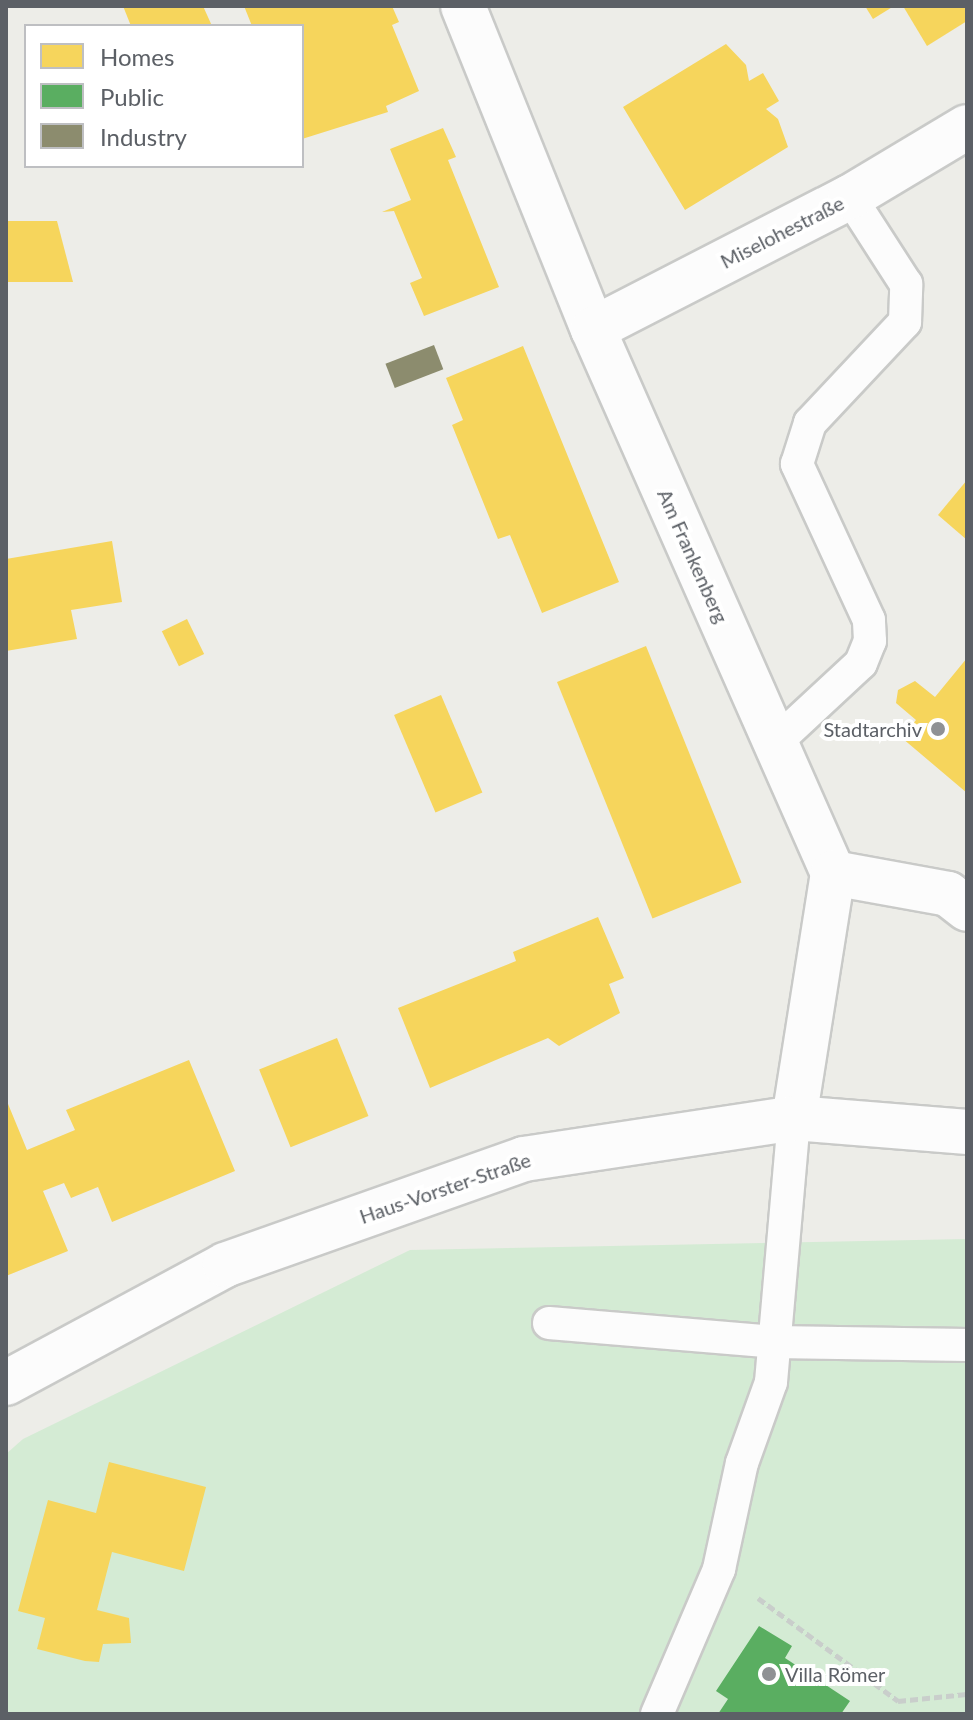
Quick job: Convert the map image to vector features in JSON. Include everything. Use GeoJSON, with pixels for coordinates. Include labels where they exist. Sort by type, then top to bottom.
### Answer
{"type":"FeatureCollection","features":[{"type":"Feature","properties":{"kind":"street","name":"Am Frankenberg"},"geometry":{"type":"LineString","coordinates":[[463,6],[593,329],[833,873]]}},
{"type":"Feature","properties":{"kind":"street","name":"Miselohestraße"},"geometry":{"type":"LineString","coordinates":[[593,329],[850,197],[967,127]]}},
{"type":"Feature","properties":{"kind":"street"},"geometry":{"type":"LineString","coordinates":[[794,1118],[833,873],[948,894],[967,909]]}},
{"type":"Feature","properties":{"kind":"street","name":"Haus-Vorster-Straße"},"geometry":{"type":"LineString","coordinates":[[6,1383],[225,1265],[524,1159],[794,1118],[967,1132]]}},
{"type":"Feature","properties":{"kind":"lane"},"geometry":{"type":"LineString","coordinates":[[775,743],[861,663],[870,641],[869,620],[797,464],[810,423],[905,322],[906,284],[850,197]]}},
{"type":"Feature","properties":{"kind":"lane"},"geometry":{"type":"LineString","coordinates":[[657,1714],[719,1569],[742,1463],[771,1382],[794,1118]]}},
{"type":"Feature","properties":{"kind":"lane"},"geometry":{"type":"LineString","coordinates":[[549,1323],[774,1342],[967,1345]]}},
{"type":"Feature","properties":{"kind":"path"},"geometry":{"type":"LineString","coordinates":[[719,1569],[898,1701],[967,1694]]}},
{"type":"Feature","properties":{"kind":"green space"},"geometry":{"type":"Polygon","coordinates":[[[967,1239],[967,1714],[6,1714],[6,1454],[23,1439],[410,1250],[967,1239]]]}},
{"type":"Feature","properties":{"kind":"building: Homes"},"geometry":{"type":"Polygon","coordinates":[[[123,6],[203,6],[211,24],[130,24],[123,6]]]}},
{"type":"Feature","properties":{"kind":"building: Homes"},"geometry":{"type":"Polygon","coordinates":[[[244,6],[392,6],[399,22],[392,25],[419,91],[386,106],[388,112],[304,138],[304,24],[251,24],[244,6]]]}},
{"type":"Feature","properties":{"kind":"building: Homes"},"geometry":{"type":"Polygon","coordinates":[[[865,6],[894,6],[873,19],[865,6]]]}},
{"type":"Feature","properties":{"kind":"building: Homes"},"geometry":{"type":"Polygon","coordinates":[[[903,6],[967,6],[967,21],[927,46],[903,6]]]}},
{"type":"Feature","properties":{"kind":"building: Homes"},"geometry":{"type":"Polygon","coordinates":[[[726,44],[746,65],[749,81],[763,73],[779,101],[766,109],[778,119],[788,147],[685,210],[623,107],[726,44]]]}},
{"type":"Feature","properties":{"kind":"building: Homes"},"geometry":{"type":"Polygon","coordinates":[[[443,128],[456,157],[448,160],[499,287],[424,316],[410,283],[422,278],[394,211],[382,212],[411,200],[390,149],[443,128]]]}},
{"type":"Feature","properties":{"kind":"building: Homes"},"geometry":{"type":"Polygon","coordinates":[[[6,221],[57,221],[73,282],[6,282],[6,221]]]}},
{"type":"Feature","properties":{"kind":"building: Homes"},"geometry":{"type":"Polygon","coordinates":[[[523,346],[619,582],[542,613],[510,535],[498,539],[452,425],[463,420],[446,378],[523,346]]]}},
{"type":"Feature","properties":{"kind":"building: Homes"},"geometry":{"type":"Polygon","coordinates":[[[967,480],[967,540],[938,515],[967,480]]]}},
{"type":"Feature","properties":{"kind":"building: Homes"},"geometry":{"type":"Polygon","coordinates":[[[112,541],[122,602],[71,610],[77,639],[6,651],[6,559],[112,541]]]}},
{"type":"Feature","properties":{"kind":"building: Homes"},"geometry":{"type":"Polygon","coordinates":[[[187,619],[204,654],[179,666],[162,631],[187,619]]]}},
{"type":"Feature","properties":{"kind":"building: Homes"},"geometry":{"type":"Polygon","coordinates":[[[646,646],[742,882],[653,918],[557,682],[646,646]]]}},
{"type":"Feature","properties":{"kind":"building: Homes","name":"Stadtarchiv"},"geometry":{"type":"Polygon","coordinates":[[[967,658],[967,793],[902,738],[916,720],[896,703],[898,690],[915,681],[935,697],[967,658]]]}},
{"type":"Feature","properties":{"kind":"building: Homes"},"geometry":{"type":"Polygon","coordinates":[[[441,695],[482,793],[435,813],[394,715],[441,695]]]}},
{"type":"Feature","properties":{"kind":"building: Homes"},"geometry":{"type":"Polygon","coordinates":[[[598,917],[624,978],[609,984],[620,1013],[559,1046],[548,1038],[430,1088],[398,1008],[516,961],[513,952],[598,917]]]}},
{"type":"Feature","properties":{"kind":"building: Homes"},"geometry":{"type":"Polygon","coordinates":[[[337,1038],[368,1116],[291,1147],[259,1069],[337,1038]]]}},
{"type":"Feature","properties":{"kind":"building: Homes"},"geometry":{"type":"Polygon","coordinates":[[[189,1060],[235,1171],[112,1222],[98,1187],[71,1198],[64,1183],[43,1191],[68,1251],[6,1276],[6,1099],[27,1150],[75,1130],[66,1110],[189,1060]]]}},
{"type":"Feature","properties":{"kind":"building: Homes"},"geometry":{"type":"Polygon","coordinates":[[[109,1462],[206,1487],[184,1571],[112,1552],[97,1610],[129,1618],[131,1643],[103,1644],[99,1662],[85,1661],[37,1649],[45,1618],[18,1611],[48,1500],[96,1513],[109,1462]]]}},
{"type":"Feature","properties":{"kind":"building: Public","name":"Villa Römer"},"geometry":{"type":"Polygon","coordinates":[[[759,1626],[792,1646],[785,1658],[850,1701],[841,1714],[718,1714],[728,1699],[716,1691],[759,1626]]]}},
{"type":"Feature","properties":{"kind":"building: Industry"},"geometry":{"type":"Polygon","coordinates":[[[434,345],[443,369],[395,388],[385,364],[434,345]]]}},
{"type":"Feature","properties":{"kind":"place","name":"Stadtarchiv"},"geometry":{"type":"Point","coordinates":[938,729]}},
{"type":"Feature","properties":{"kind":"place","name":"Villa Römer"},"geometry":{"type":"Point","coordinates":[769,1674]}}]}
